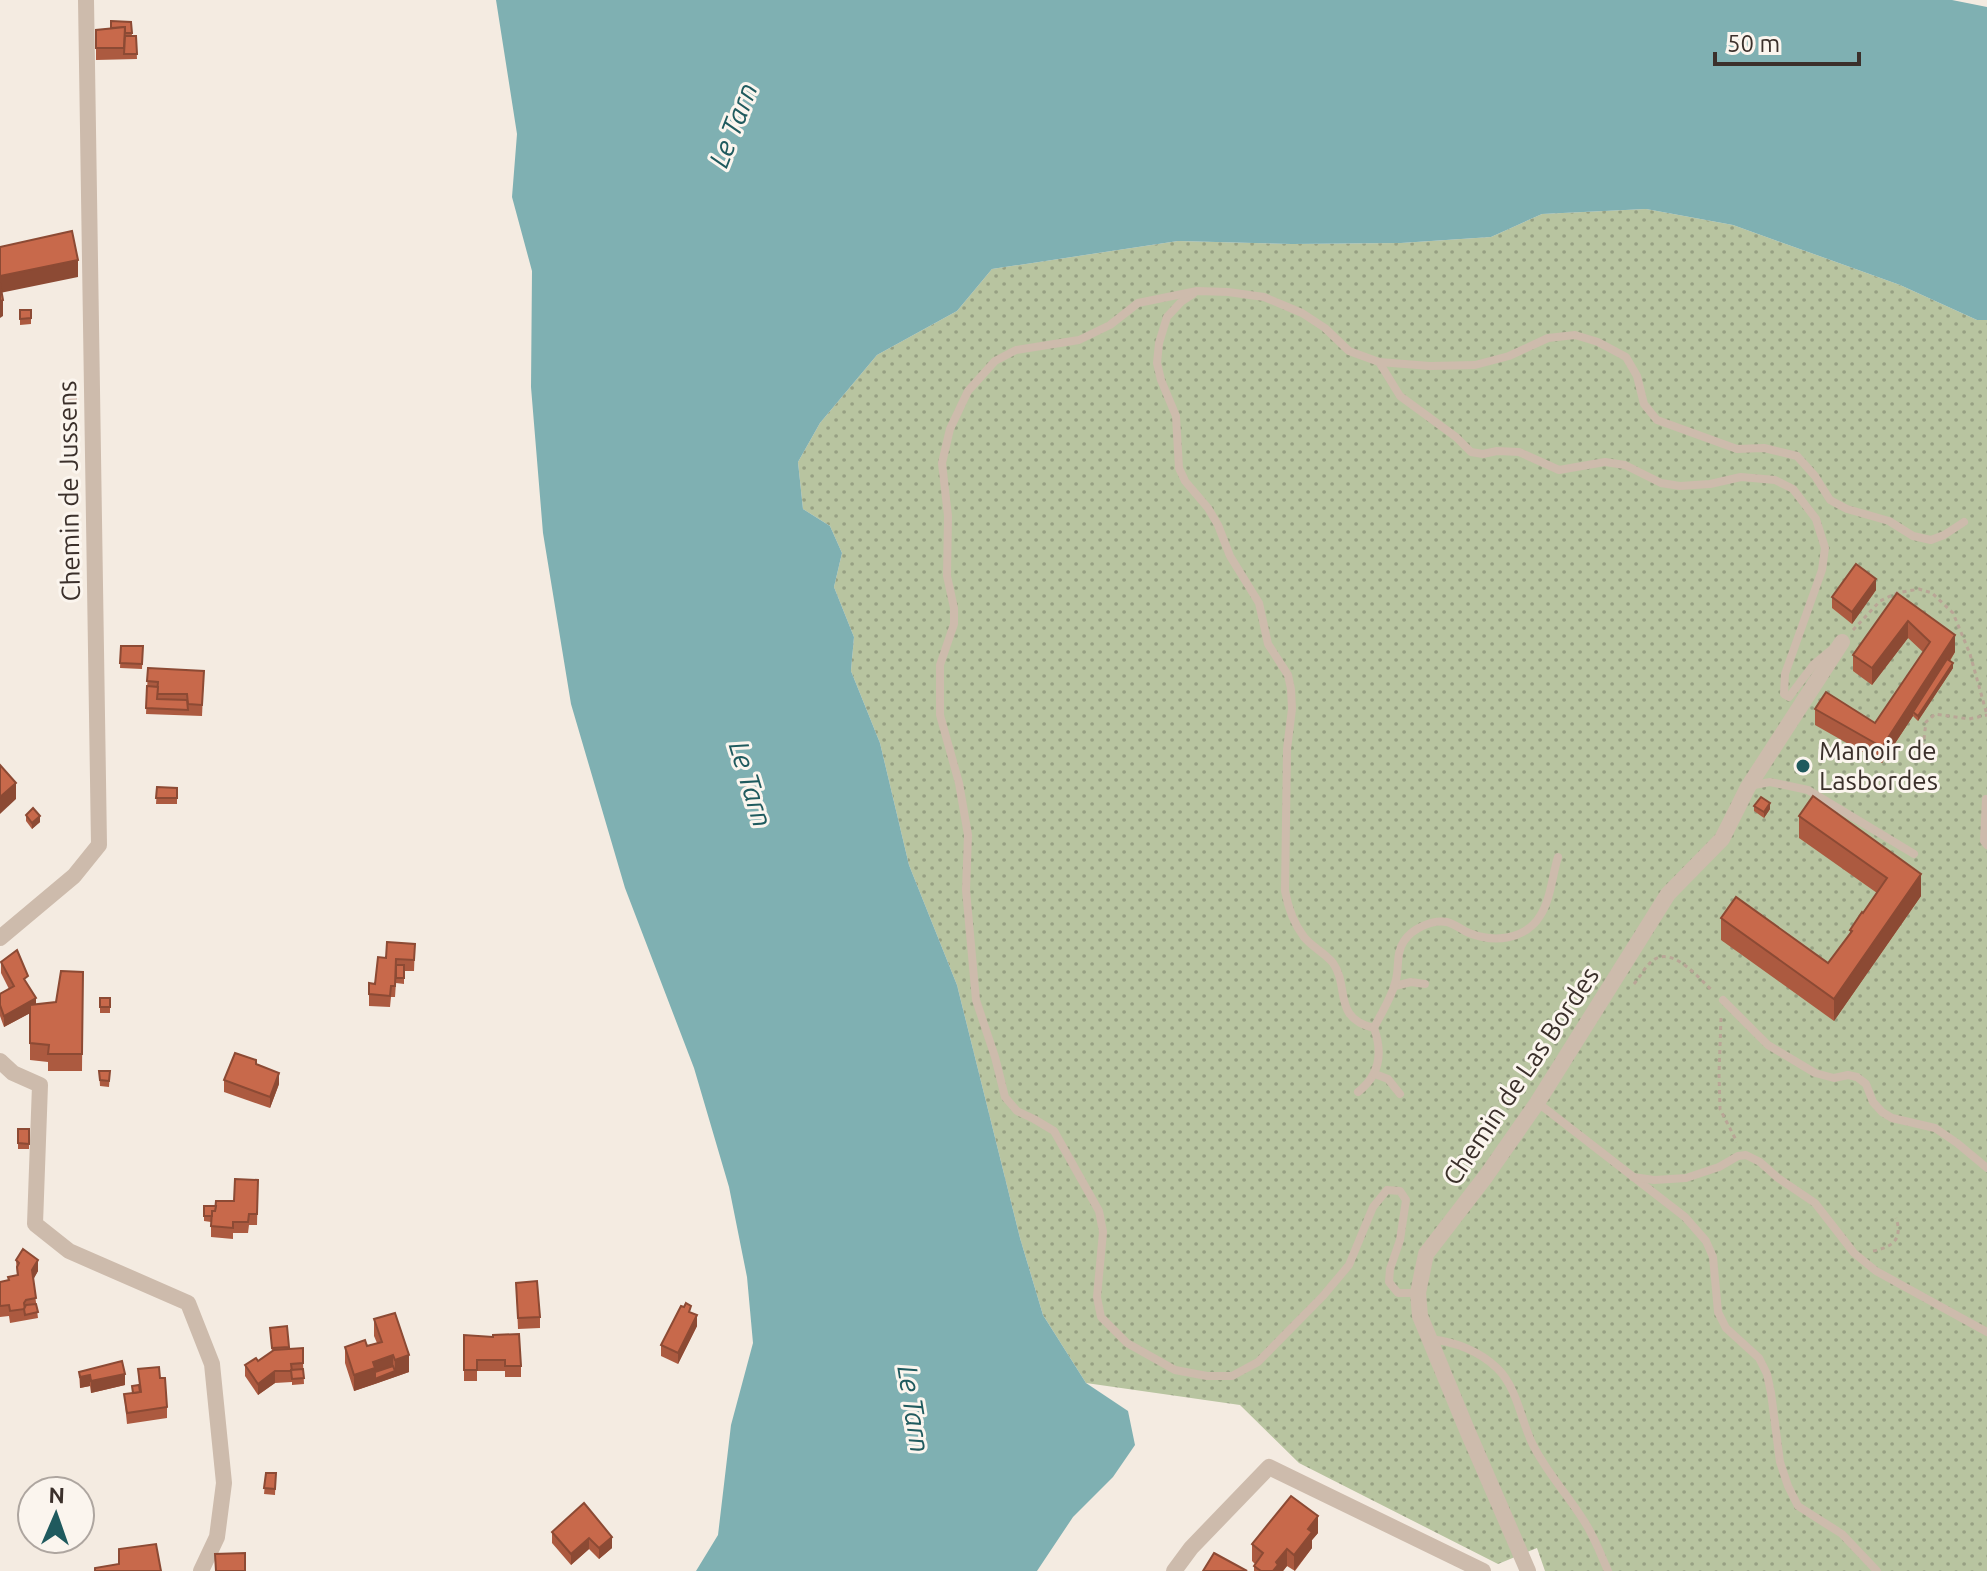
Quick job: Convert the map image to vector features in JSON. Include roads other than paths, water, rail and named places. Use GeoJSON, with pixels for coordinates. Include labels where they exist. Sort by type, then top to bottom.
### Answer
{"type":"FeatureCollection","features":[{"type":"Feature","properties":{"kind":"street","name":"Chemin de Jussens"},"geometry":{"type":"LineString","coordinates":[[0,938],[74,876],[99,845],[86,0]]}},
{"type":"Feature","properties":{"kind":"street","name":"Chemin de Las Bordes"},"geometry":{"type":"LineString","coordinates":[[1528,1571],[1420,1316],[1418,1293],[1426,1254],[1537,1103],[1668,894],[1722,839],[1748,787],[1842,642]]}},
{"type":"Feature","properties":{"kind":"street"},"geometry":{"type":"LineString","coordinates":[[0,1061],[13,1073],[40,1085],[35,1224],[69,1251],[188,1303],[212,1364],[224,1483],[217,1537],[201,1571]]}},
{"type":"Feature","properties":{"kind":"street"},"geometry":{"type":"LineString","coordinates":[[1174,1571],[1191,1548],[1269,1467],[1483,1571]]}},
{"type":"Feature","properties":{"kind":"lane"},"geometry":{"type":"LineString","coordinates":[[1197,291],[1167,317],[1159,343],[1157,363],[1176,416],[1179,468],[1218,525],[1230,556],[1259,603],[1268,644],[1288,675],[1292,709],[1287,749],[1285,891],[1289,911],[1305,938],[1334,964],[1342,998],[1350,1015],[1361,1025],[1374,1028]]}},
{"type":"Feature","properties":{"kind":"lane"},"geometry":{"type":"LineString","coordinates":[[1418,1293],[1398,1293],[1389,1282],[1406,1200],[1400,1191],[1387,1190],[1373,1207],[1349,1265],[1258,1362],[1232,1376],[1207,1376],[1175,1370],[1127,1343],[1101,1317],[1097,1297],[1103,1232],[1099,1211],[1054,1131],[1017,1111],[1005,1097],[976,1000],[966,890],[968,835],[959,783],[940,715],[940,665],[954,624],[947,576],[948,516],[942,463],[950,429],[968,391],[995,361],[1016,350],[1079,340],[1110,325],[1138,303],[1197,291],[1264,297],[1302,313],[1325,328],[1349,351],[1379,362],[1430,366],[1475,365],[1509,356],[1548,338],[1575,335],[1598,342],[1626,357],[1637,376],[1644,404],[1657,420],[1737,449],[1764,448],[1797,456],[1815,476],[1830,500],[1847,509],[1889,521],[1913,536],[1931,540],[1964,522]]}},
{"type":"Feature","properties":{"kind":"lane"},"geometry":{"type":"LineString","coordinates":[[1379,362],[1400,396],[1456,437],[1471,452],[1519,452],[1559,470],[1605,462],[1625,465],[1661,483],[1680,486],[1710,484],[1741,477],[1775,480],[1793,489],[1816,519],[1825,548],[1822,570],[1785,674],[1784,694],[1789,697],[1814,664],[1842,642]]}},
{"type":"Feature","properties":{"kind":"lane"},"geometry":{"type":"LineString","coordinates":[[1748,787],[1770,782],[1808,790],[1914,854]]}},
{"type":"Feature","properties":{"kind":"lane"},"geometry":{"type":"LineString","coordinates":[[1986,799],[1984,841],[1987,845]]}},
{"type":"Feature","properties":{"kind":"lane"},"geometry":{"type":"LineString","coordinates":[[1358,1092],[1375,1074],[1380,1059],[1374,1028],[1395,986],[1398,957],[1404,941],[1417,929],[1441,921],[1486,938],[1506,938],[1530,929],[1548,899],[1558,857]]}},
{"type":"Feature","properties":{"kind":"lane"},"geometry":{"type":"LineString","coordinates":[[1395,986],[1411,982],[1425,984]]}},
{"type":"Feature","properties":{"kind":"lane"},"geometry":{"type":"LineString","coordinates":[[1723,1000],[1768,1045],[1815,1073],[1834,1078],[1857,1077],[1866,1084],[1873,1102],[1882,1112],[1892,1118],[1935,1128],[1987,1168]]}},
{"type":"Feature","properties":{"kind":"lane"},"geometry":{"type":"LineString","coordinates":[[1375,1074],[1388,1079],[1400,1094]]}},
{"type":"Feature","properties":{"kind":"lane"},"geometry":{"type":"LineString","coordinates":[[1537,1103],[1685,1217],[1706,1241],[1713,1257],[1718,1312],[1726,1328],[1759,1358],[1767,1374],[1780,1462],[1798,1506],[1842,1534],[1877,1571]]}},
{"type":"Feature","properties":{"kind":"lane"},"geometry":{"type":"LineString","coordinates":[[1632,1177],[1654,1180],[1686,1178],[1746,1155],[1815,1203],[1854,1253],[1876,1271],[1987,1332]]}},
{"type":"Feature","properties":{"kind":"lane"},"geometry":{"type":"LineString","coordinates":[[1430,1339],[1469,1348],[1498,1369],[1511,1390],[1532,1443],[1551,1476],[1585,1522],[1608,1571]]}},
{"type":"Feature","properties":{"kind":"water","name":"Le Tarn"},"geometry":{"type":"Polygon","coordinates":[[[496,0],[1952,0],[1987,7],[1987,320],[1977,320],[1900,285],[1733,225],[1646,209],[1542,214],[1491,237],[1401,243],[1178,241],[992,269],[957,311],[877,355],[820,423],[798,462],[803,509],[830,526],[842,553],[834,587],[854,637],[851,671],[880,743],[909,865],[957,985],[1020,1238],[1043,1315],[1086,1383],[1128,1411],[1135,1445],[1113,1477],[1073,1517],[1037,1571],[696,1571],[718,1535],[731,1425],[753,1343],[747,1277],[729,1187],[694,1068],[625,888],[571,704],[543,533],[531,387],[532,271],[512,197],[517,134],[496,0]]]}},
{"type":"Feature","properties":{"kind":"place","name":"Manoir de Lasbordes"},"geometry":{"type":"Point","coordinates":[1803,766]}}]}
